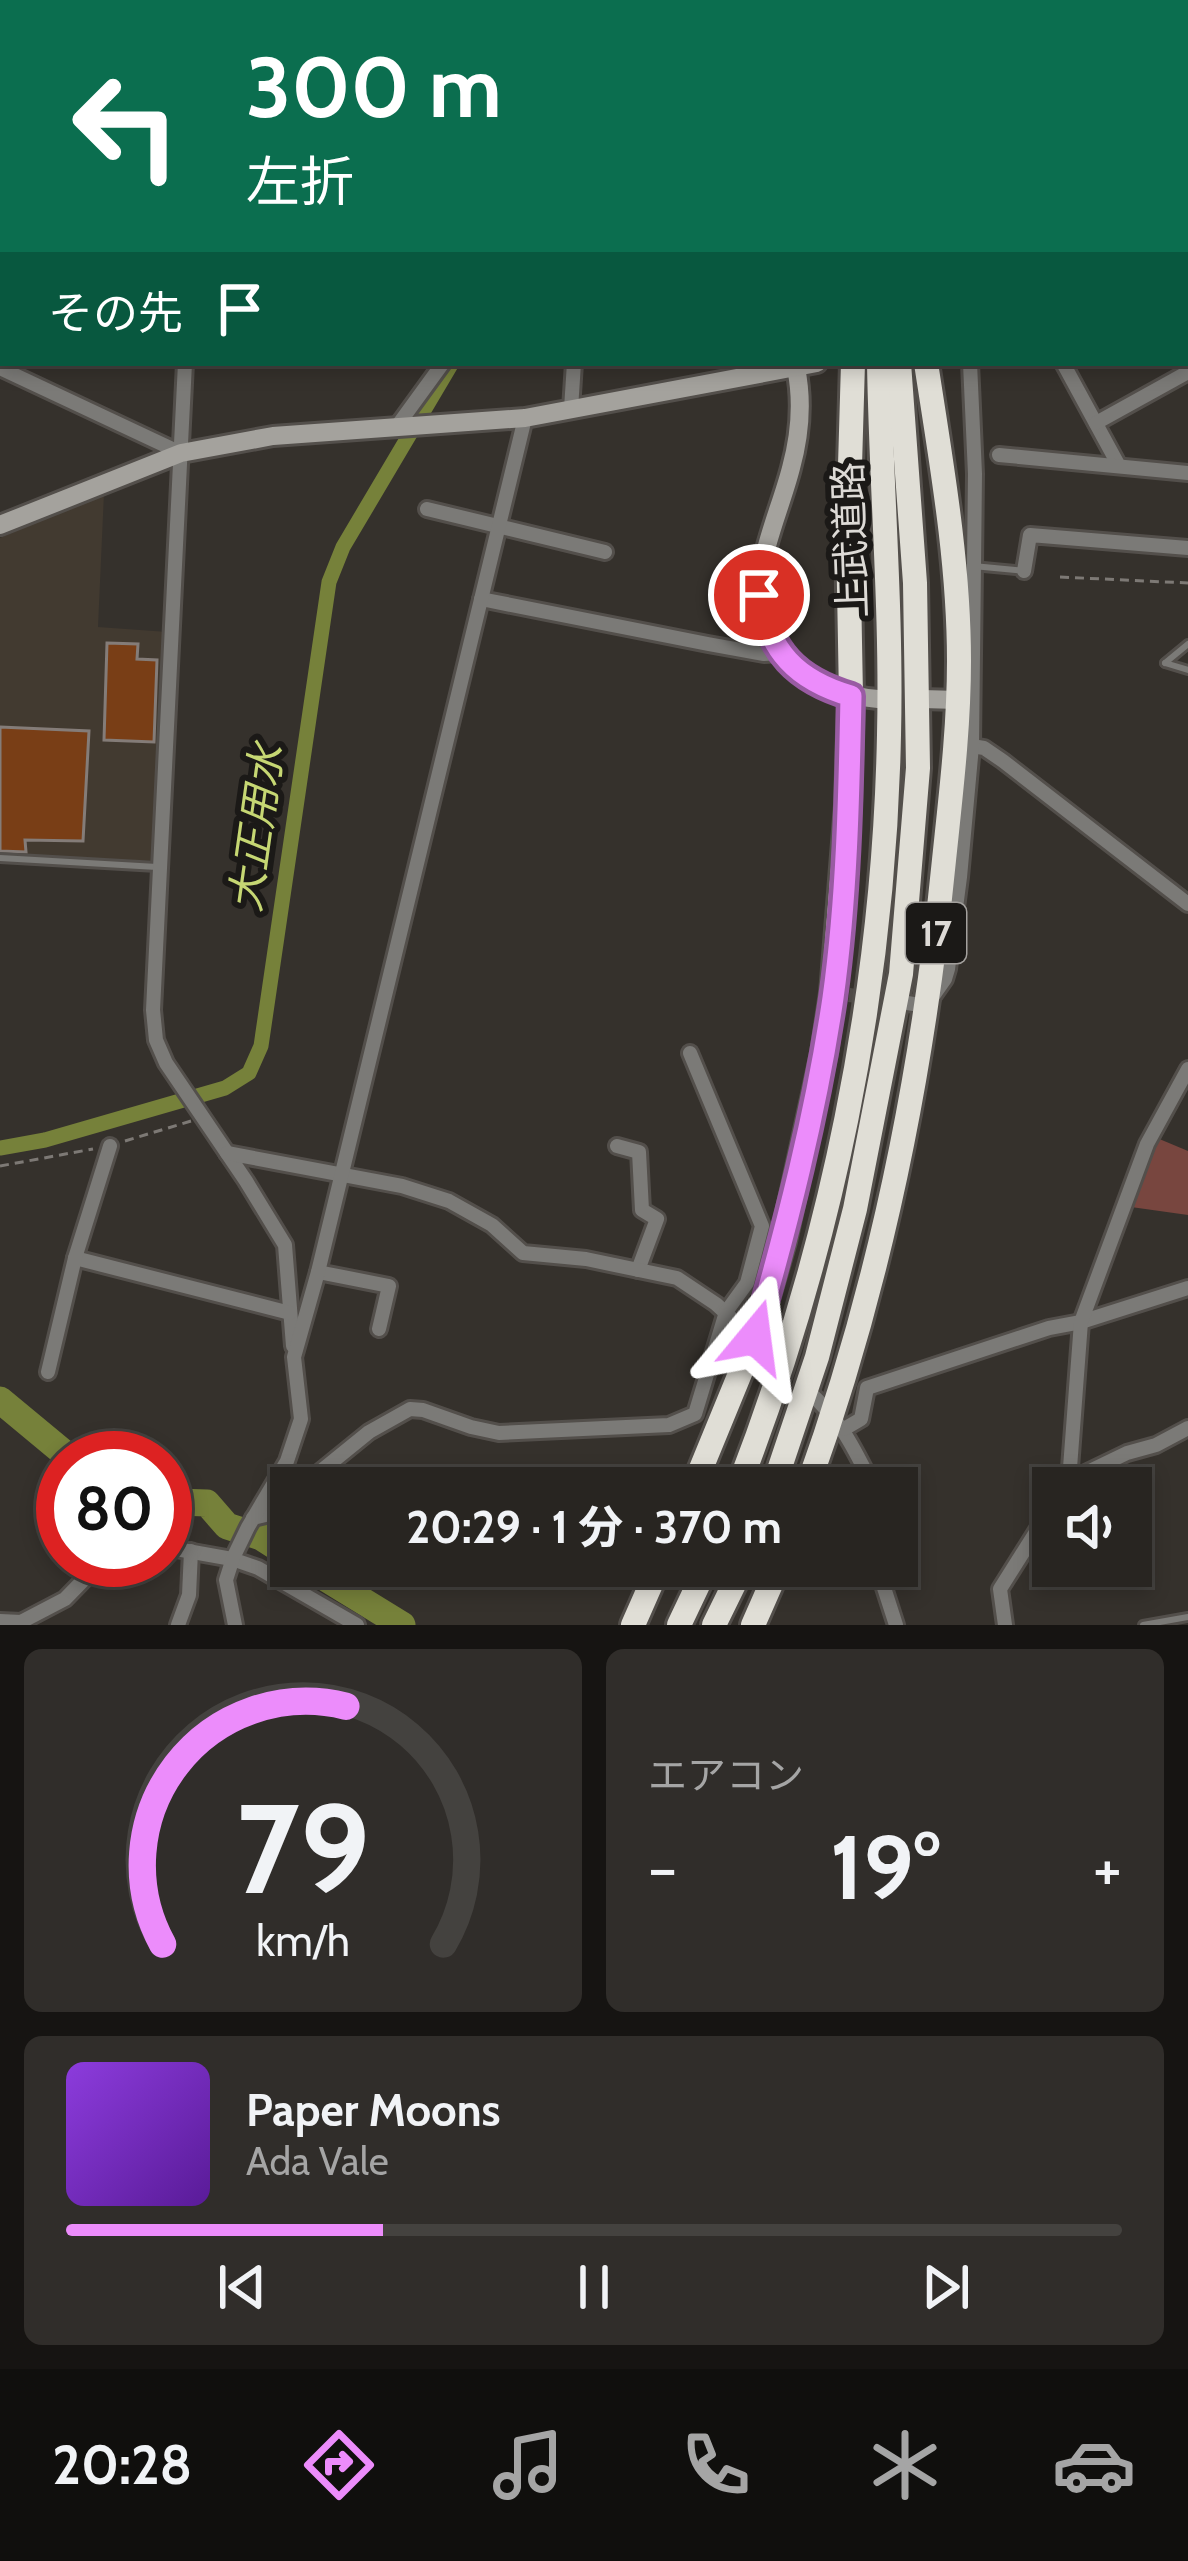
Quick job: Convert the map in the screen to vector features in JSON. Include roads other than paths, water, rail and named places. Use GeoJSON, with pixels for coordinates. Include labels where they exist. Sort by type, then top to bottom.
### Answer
{"type":"FeatureCollection","features":[{"type":"Feature","properties":{"kind":"highway","name":"17"},"geometry":{"type":"LineString","coordinates":[[817,1467],[838,1421],[916,1079],[914,1004],[943,875],[958,700],[955,582],[926,366]]}},
{"type":"Feature","properties":{"kind":"highway","name":"上武道路"},"geometry":{"type":"LineString","coordinates":[[746,1467],[782,1365],[827,1204],[876,944],[889,735],[889,370]]}},
{"type":"Feature","properties":{"kind":"highway","name":"上武道路"},"geometry":{"type":"LineString","coordinates":[[779,1467],[817,1357],[855,1209],[901,974],[918,768],[915,583],[889,370]]}},
{"type":"Feature","properties":{"kind":"highway"},"geometry":{"type":"LineString","coordinates":[[702,1467],[755,1337],[783,1241],[841,994],[851,696],[848,534],[853,371]]}},
{"type":"Feature","properties":{"kind":"highway"},"geometry":{"type":"LineString","coordinates":[[633,1625],[650,1587]]}},
{"type":"Feature","properties":{"kind":"highway"},"geometry":{"type":"LineString","coordinates":[[680,1625],[697,1587]]}},
{"type":"Feature","properties":{"kind":"highway"},"geometry":{"type":"LineString","coordinates":[[714,1625],[733,1587]]}},
{"type":"Feature","properties":{"kind":"highway"},"geometry":{"type":"LineString","coordinates":[[753,1625],[769,1587]]}},
{"type":"Feature","properties":{"kind":"main road"},"geometry":{"type":"LineString","coordinates":[[0,525],[181,453],[274,436],[525,418],[805,366]]}},
{"type":"Feature","properties":{"kind":"main road"},"geometry":{"type":"LineString","coordinates":[[796,368],[801,399],[796,446],[760,579],[766,626],[780,653],[808,678],[851,696],[878,699]]}},
{"type":"Feature","properties":{"kind":"main road"},"geometry":{"type":"LineString","coordinates":[[922,700],[958,700]]}},
{"type":"Feature","properties":{"kind":"street"},"geometry":{"type":"LineString","coordinates":[[185,366],[154,1025],[166,1063],[285,1245],[301,1419],[286,1461],[232,1558],[226,1580],[235,1625]]}},
{"type":"Feature","properties":{"kind":"street"},"geometry":{"type":"LineString","coordinates":[[397,429],[441,366]]}},
{"type":"Feature","properties":{"kind":"street"},"geometry":{"type":"LineString","coordinates":[[571,409],[574,366]]}},
{"type":"Feature","properties":{"kind":"street"},"geometry":{"type":"LineString","coordinates":[[914,1004],[945,980],[972,746],[970,366]]}},
{"type":"Feature","properties":{"kind":"street"},"geometry":{"type":"LineString","coordinates":[[1066,366],[1119,466]]}},
{"type":"Feature","properties":{"kind":"street"},"geometry":{"type":"LineString","coordinates":[[0,368],[181,453]]}},
{"type":"Feature","properties":{"kind":"street"},"geometry":{"type":"LineString","coordinates":[[1096,423],[1188,372]]}},
{"type":"Feature","properties":{"kind":"street"},"geometry":{"type":"LineString","coordinates":[[294,1358],[525,418]]}},
{"type":"Feature","properties":{"kind":"street"},"geometry":{"type":"LineString","coordinates":[[999,455],[1188,472]]}},
{"type":"Feature","properties":{"kind":"street"},"geometry":{"type":"LineString","coordinates":[[427,509],[605,552]]}},
{"type":"Feature","properties":{"kind":"street"},"geometry":{"type":"LineString","coordinates":[[1027,571],[1030,535],[1188,548]]}},
{"type":"Feature","properties":{"kind":"street"},"geometry":{"type":"LineString","coordinates":[[481,599],[708,644],[780,653]]}},
{"type":"Feature","properties":{"kind":"street"},"geometry":{"type":"LineString","coordinates":[[972,746],[1003,761],[1188,904]]}},
{"type":"Feature","properties":{"kind":"street"},"geometry":{"type":"LineString","coordinates":[[326,1467],[369,1432],[410,1409],[500,1433],[669,1425],[695,1414],[726,1312],[747,1283],[762,1226],[690,1053]]}},
{"type":"Feature","properties":{"kind":"street"},"geometry":{"type":"LineString","coordinates":[[1068,1467],[1081,1322],[1147,1144],[1188,1070]]}},
{"type":"Feature","properties":{"kind":"street"},"geometry":{"type":"LineString","coordinates":[[48,1372],[75,1258],[110,1145]]}},
{"type":"Feature","properties":{"kind":"street"},"geometry":{"type":"LineString","coordinates":[[617,1146],[639,1152],[642,1210],[657,1219],[638,1270]]}},
{"type":"Feature","properties":{"kind":"street"},"geometry":{"type":"LineString","coordinates":[[226,1153],[402,1186],[449,1201],[492,1225],[523,1252],[586,1259],[676,1278],[726,1312],[774,1357]]}},
{"type":"Feature","properties":{"kind":"street"},"geometry":{"type":"LineString","coordinates":[[75,1258],[290,1313]]}},
{"type":"Feature","properties":{"kind":"street"},"geometry":{"type":"LineString","coordinates":[[318,1272],[389,1286],[379,1329]]}},
{"type":"Feature","properties":{"kind":"street"},"geometry":{"type":"LineString","coordinates":[[838,1421],[861,1419],[867,1388],[1188,1288]]}},
{"type":"Feature","properties":{"kind":"street"},"geometry":{"type":"LineString","coordinates":[[808,1391],[838,1421],[863,1467]]}},
{"type":"Feature","properties":{"kind":"street"},"geometry":{"type":"LineString","coordinates":[[1099,1467],[1188,1428]]}},
{"type":"Feature","properties":{"kind":"street"},"geometry":{"type":"LineString","coordinates":[[250,1522],[270,1514]]}},
{"type":"Feature","properties":{"kind":"street"},"geometry":{"type":"LineString","coordinates":[[1005,1625],[1000,1589],[1032,1538]]}},
{"type":"Feature","properties":{"kind":"street"},"geometry":{"type":"LineString","coordinates":[[192,1551],[257,1568],[357,1625]]}},
{"type":"Feature","properties":{"kind":"street"},"geometry":{"type":"LineString","coordinates":[[0,1621],[20,1624],[65,1599],[77,1587]]}},
{"type":"Feature","properties":{"kind":"street"},"geometry":{"type":"LineString","coordinates":[[178,1625],[189,1587]]}},
{"type":"Feature","properties":{"kind":"street"},"geometry":{"type":"LineString","coordinates":[[884,1587],[896,1625]]}},
{"type":"Feature","properties":{"kind":"lane"},"geometry":{"type":"LineString","coordinates":[[974,566],[1027,571]]}},
{"type":"Feature","properties":{"kind":"lane"},"geometry":{"type":"LineString","coordinates":[[1188,644],[1165,663],[1188,670]]}},
{"type":"Feature","properties":{"kind":"lane"},"geometry":{"type":"LineString","coordinates":[[0,858],[160,867]]}},
{"type":"Feature","properties":{"kind":"lane"},"geometry":{"type":"LineString","coordinates":[[1143,1625],[1188,1618]]}},
{"type":"Feature","properties":{"kind":"waterway","name":"大正用水"},"geometry":{"type":"LineString","coordinates":[[0,1148],[45,1140],[225,1088],[249,1073],[261,1046],[329,582],[343,547],[450,366]]}},
{"type":"Feature","properties":{"kind":"waterway"},"geometry":{"type":"LineString","coordinates":[[0,1400],[37,1431]]}},
{"type":"Feature","properties":{"kind":"waterway"},"geometry":{"type":"LineString","coordinates":[[192,1502],[207,1503],[227,1526],[270,1543]]}},
{"type":"Feature","properties":{"kind":"waterway"},"geometry":{"type":"LineString","coordinates":[[340,1587],[402,1625]]}},
{"type":"Feature","properties":{"kind":"tunnel"},"geometry":{"type":"LineString","coordinates":[[849,995],[901,1002]]}}]}
